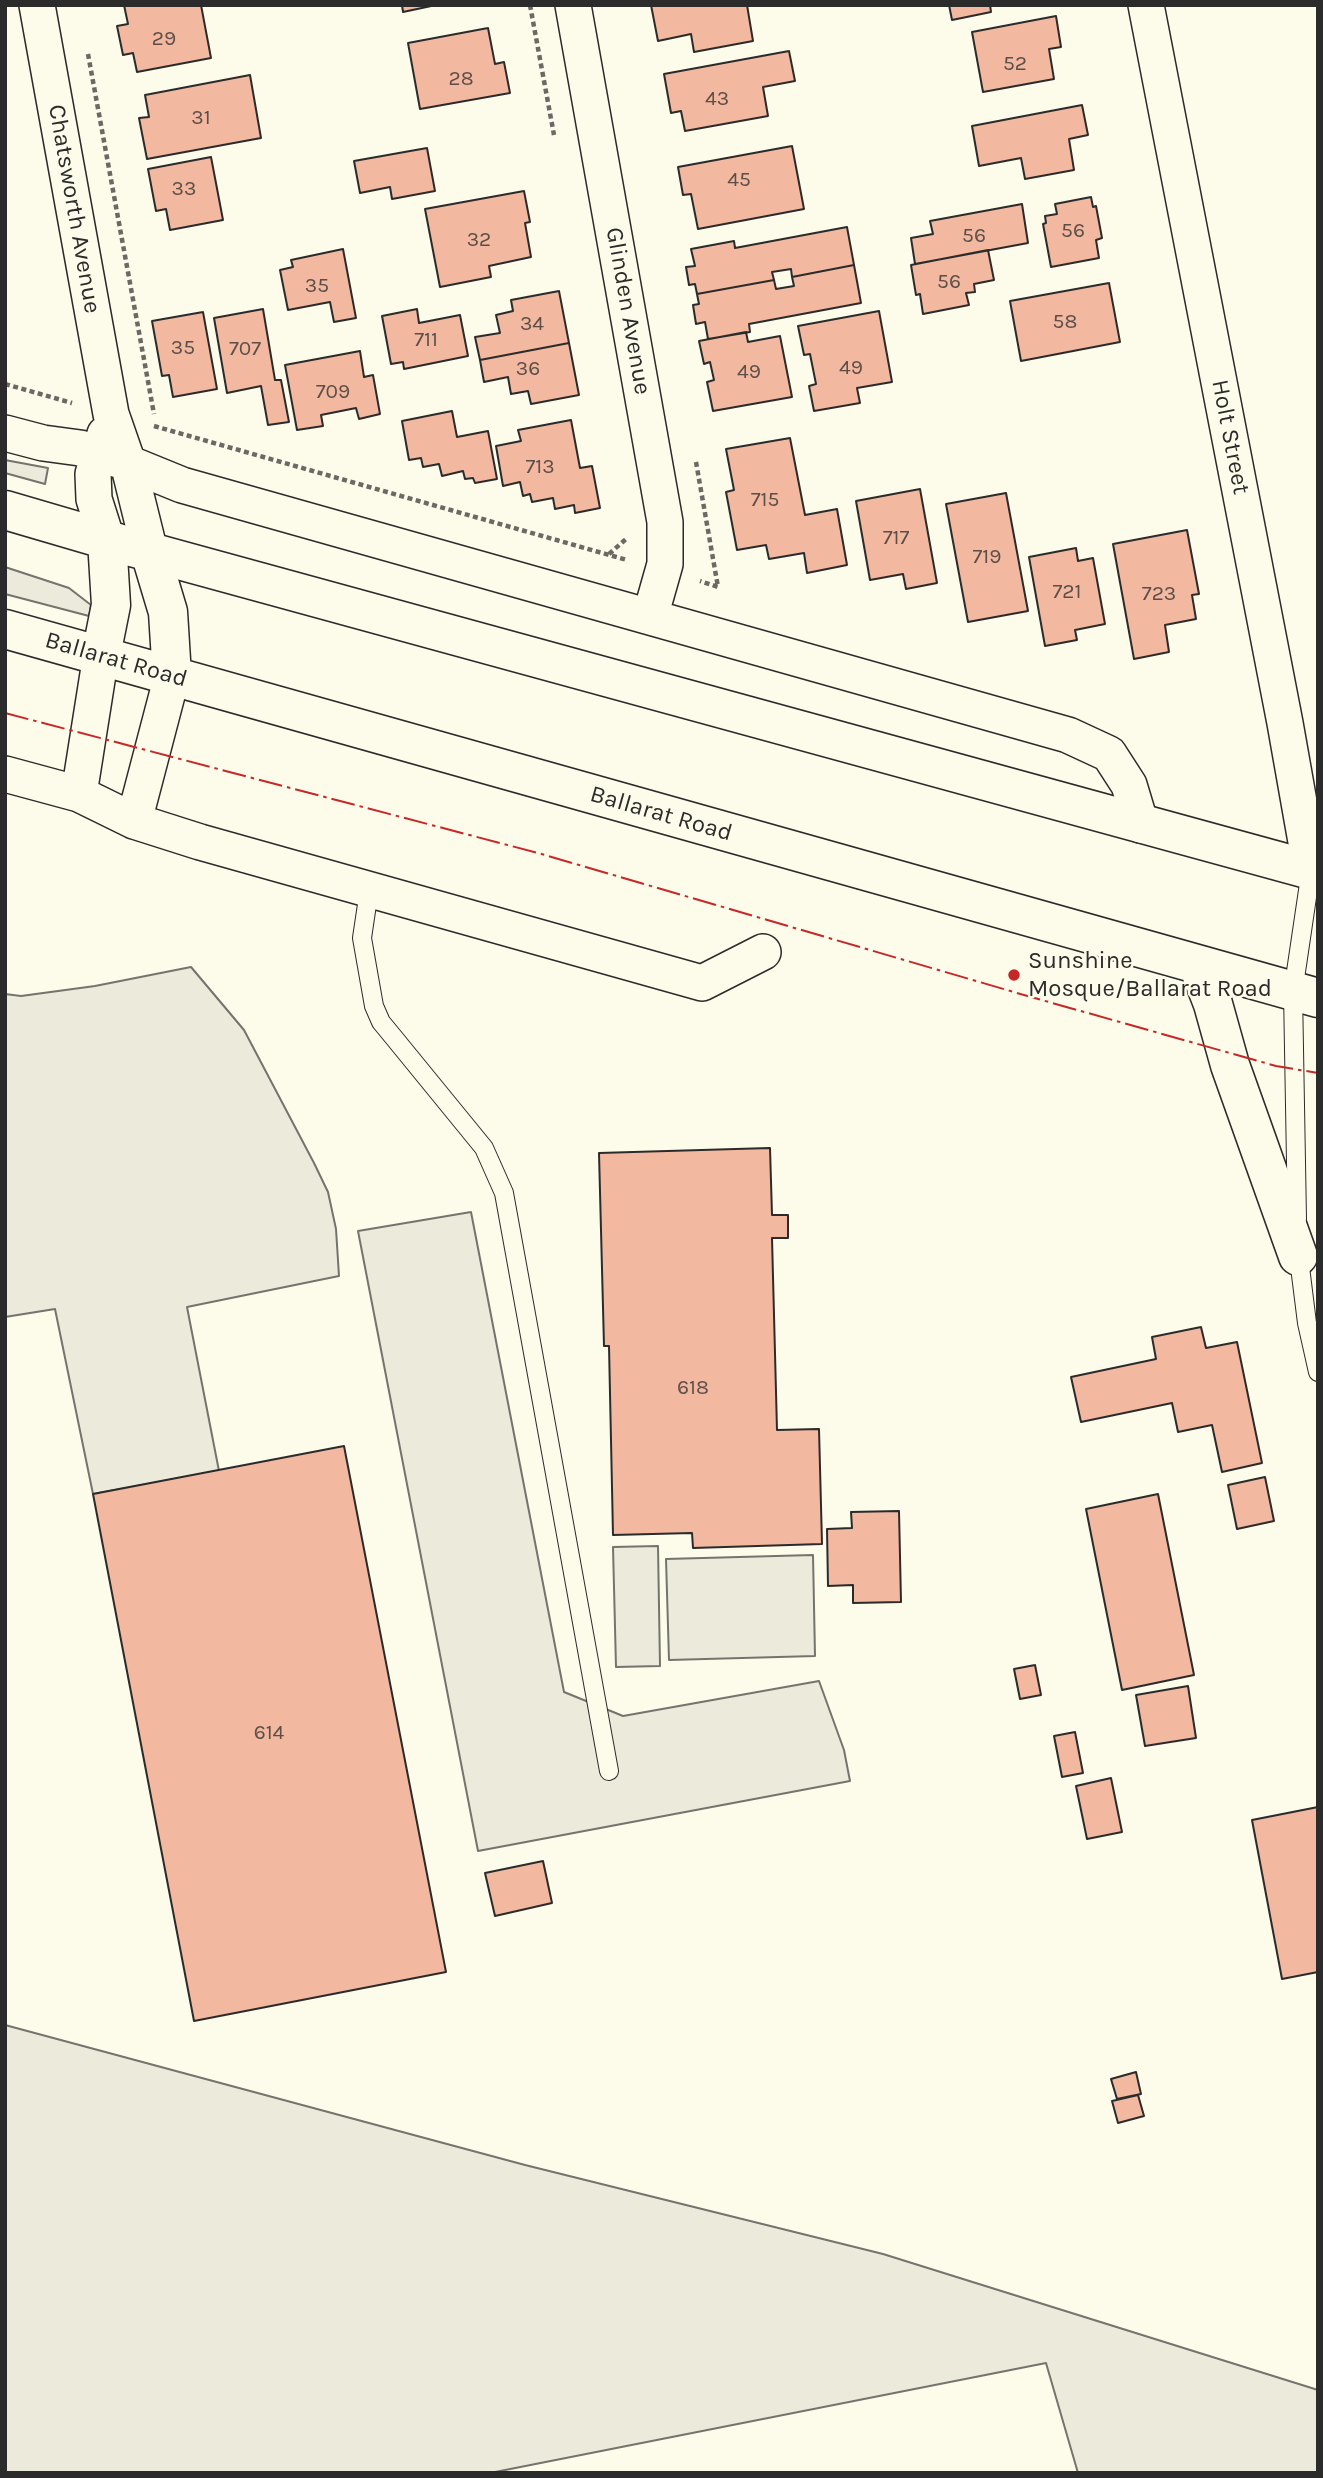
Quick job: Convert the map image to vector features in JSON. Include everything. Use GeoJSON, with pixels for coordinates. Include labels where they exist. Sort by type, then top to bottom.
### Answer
{"type":"FeatureCollection","features":[{"type":"Feature","properties":{"kind":"highway"},"geometry":{"type":"LineString","coordinates":[[5,510],[1316,876]]}},
{"type":"Feature","properties":{"kind":"highway"},"geometry":{"type":"LineString","coordinates":[[102,655],[111,605],[107,540]]}},
{"type":"Feature","properties":{"kind":"highway"},"geometry":{"type":"LineString","coordinates":[[150,552],[168,612],[172,676]]}},
{"type":"Feature","properties":{"kind":"highway","name":"Ballarat Road"},"geometry":{"type":"LineString","coordinates":[[5,629],[1305,995]]}},
{"type":"Feature","properties":{"kind":"highway"},"geometry":{"type":"LineString","coordinates":[[1198,965],[1213,1004],[1230,1065],[1298,1256]]}},
{"type":"Feature","properties":{"kind":"street","name":"Chatsworth Avenue"},"geometry":{"type":"LineString","coordinates":[[37,5],[111,414],[114,458],[150,552]]}},
{"type":"Feature","properties":{"kind":"street","name":"Glinden Avenue"},"geometry":{"type":"LineString","coordinates":[[573,5],[665,522],[663,570],[650,617]]}},
{"type":"Feature","properties":{"kind":"street","name":"Holt Street"},"geometry":{"type":"LineString","coordinates":[[1146,5],[1306,784],[1316,876]]}},
{"type":"Feature","properties":{"kind":"street"},"geometry":{"type":"LineString","coordinates":[[5,433],[114,458],[181,485],[1068,735],[1109,754],[1129,785],[1141,825]]}},
{"type":"Feature","properties":{"kind":"street","name":"Chatsworth Avenue"},"geometry":{"type":"LineString","coordinates":[[107,540],[94,499],[93,474],[114,458]]}},
{"type":"Feature","properties":{"kind":"street"},"geometry":{"type":"LineString","coordinates":[[79,794],[102,655]]}},
{"type":"Feature","properties":{"kind":"street"},"geometry":{"type":"LineString","coordinates":[[134,821],[172,676]]}},
{"type":"Feature","properties":{"kind":"street"},"geometry":{"type":"LineString","coordinates":[[5,774],[79,794],[134,821],[369,891],[702,983],[763,952]]}},
{"type":"Feature","properties":{"kind":"lane"},"geometry":{"type":"LineString","coordinates":[[1316,876],[1305,995],[1298,1256],[1307,1323],[1318,1372]]}},
{"type":"Feature","properties":{"kind":"lane"},"geometry":{"type":"LineString","coordinates":[[369,891],[362,938],[374,1006],[381,1022],[484,1148],[504,1193],[609,1771]]}},
{"type":"Feature","properties":{"kind":"path"},"geometry":{"type":"LineString","coordinates":[[86,46],[156,427]]}},
{"type":"Feature","properties":{"kind":"path"},"geometry":{"type":"LineString","coordinates":[[5,384],[663,570]]}},
{"type":"Feature","properties":{"kind":"shaded area"},"geometry":{"type":"Polygon","coordinates":[[[5,460],[48,468],[45,484],[5,473],[5,460]]]}},
{"type":"Feature","properties":{"kind":"shaded area"},"geometry":{"type":"Polygon","coordinates":[[[5,567],[69,588],[91,605],[89,616],[5,594],[5,567]]]}},
{"type":"Feature","properties":{"kind":"shaded area"},"geometry":{"type":"Polygon","coordinates":[[[191,967],[244,1030],[328,1192],[336,1229],[339,1276],[187,1307],[219,1471],[93,1494],[55,1309],[5,1317],[5,994],[21,996],[95,986],[191,967]]]}},
{"type":"Feature","properties":{"kind":"shaded area"},"geometry":{"type":"Polygon","coordinates":[[[471,1212],[564,1692],[623,1716],[819,1681],[844,1750],[850,1781],[478,1851],[358,1231],[471,1212]]]}},
{"type":"Feature","properties":{"kind":"shaded area"},"geometry":{"type":"Polygon","coordinates":[[[658,1546],[660,1666],[616,1667],[613,1547],[658,1546]]]}},
{"type":"Feature","properties":{"kind":"shaded area"},"geometry":{"type":"Polygon","coordinates":[[[813,1555],[815,1656],[669,1660],[666,1559],[813,1555]]]}},
{"type":"Feature","properties":{"kind":"shaded area"},"geometry":{"type":"Polygon","coordinates":[[[5,2025],[525,2165],[883,2254],[1318,2390],[1318,2473],[1078,2473],[1046,2363],[490,2473],[5,2473],[5,2025]]]}},
{"type":"Feature","properties":{"kind":"building"},"geometry":{"type":"Polygon","coordinates":[[[124,5],[201,5],[211,58],[137,72],[133,53],[123,55],[117,26],[128,24],[124,5]]]}},
{"type":"Feature","properties":{"kind":"building"},"geometry":{"type":"Polygon","coordinates":[[[402,5],[436,5],[403,12],[402,5]]]}},
{"type":"Feature","properties":{"kind":"building"},"geometry":{"type":"Polygon","coordinates":[[[651,5],[747,5],[753,41],[694,52],[691,34],[658,41],[651,5]]]}},
{"type":"Feature","properties":{"kind":"building"},"geometry":{"type":"Polygon","coordinates":[[[949,5],[990,5],[991,12],[952,20],[949,5]]]}},
{"type":"Feature","properties":{"kind":"building"},"geometry":{"type":"Polygon","coordinates":[[[1056,16],[1061,47],[1049,49],[1054,79],[983,92],[972,32],[1056,16]]]}},
{"type":"Feature","properties":{"kind":"building"},"geometry":{"type":"Polygon","coordinates":[[[488,28],[495,64],[504,62],[510,93],[420,109],[408,43],[488,28]]]}},
{"type":"Feature","properties":{"kind":"building"},"geometry":{"type":"Polygon","coordinates":[[[789,51],[795,81],[763,87],[768,116],[685,131],[681,111],[671,113],[664,74],[789,51]]]}},
{"type":"Feature","properties":{"kind":"building"},"geometry":{"type":"Polygon","coordinates":[[[250,75],[261,138],[147,159],[139,118],[149,117],[145,95],[250,75]]]}},
{"type":"Feature","properties":{"kind":"building"},"geometry":{"type":"Polygon","coordinates":[[[1082,105],[1088,135],[1069,139],[1074,170],[1025,179],[1021,158],[979,166],[972,126],[1082,105]]]}},
{"type":"Feature","properties":{"kind":"building"},"geometry":{"type":"Polygon","coordinates":[[[792,146],[804,209],[698,229],[691,194],[683,195],[678,167],[792,146]]]}},
{"type":"Feature","properties":{"kind":"building"},"geometry":{"type":"Polygon","coordinates":[[[427,148],[435,191],[392,199],[390,187],[360,193],[354,161],[427,148]]]}},
{"type":"Feature","properties":{"kind":"building"},"geometry":{"type":"Polygon","coordinates":[[[211,157],[223,220],[170,230],[166,209],[156,211],[148,169],[211,157]]]}},
{"type":"Feature","properties":{"kind":"building"},"geometry":{"type":"Polygon","coordinates":[[[524,191],[530,222],[525,223],[531,257],[489,266],[491,277],[440,287],[425,209],[524,191]]]}},
{"type":"Feature","properties":{"kind":"building"},"geometry":{"type":"Polygon","coordinates":[[[1091,197],[1093,207],[1096,206],[1102,238],[1096,240],[1099,258],[1051,267],[1043,224],[1046,223],[1045,216],[1057,214],[1055,204],[1091,197]]]}},
{"type":"Feature","properties":{"kind":"building"},"geometry":{"type":"Polygon","coordinates":[[[1022,204],[1028,243],[915,264],[911,238],[933,234],[930,221],[1022,204]]]}},
{"type":"Feature","properties":{"kind":"building"},"geometry":{"type":"Polygon","coordinates":[[[847,227],[854,265],[792,277],[791,269],[772,272],[774,280],[697,294],[695,284],[689,285],[686,267],[695,266],[691,249],[734,241],[735,248],[847,227]]]}},
{"type":"Feature","properties":{"kind":"building"},"geometry":{"type":"Polygon","coordinates":[[[343,249],[356,318],[334,322],[330,302],[288,310],[280,270],[293,267],[291,260],[343,249]]]}},
{"type":"Feature","properties":{"kind":"building"},"geometry":{"type":"Polygon","coordinates":[[[988,250],[994,280],[974,284],[975,292],[966,293],[969,305],[923,314],[920,294],[916,295],[911,265],[988,250]]]}},
{"type":"Feature","properties":{"kind":"building"},"geometry":{"type":"Polygon","coordinates":[[[854,265],[861,303],[749,324],[750,332],[708,339],[705,322],[696,324],[693,305],[699,304],[697,294],[774,280],[776,289],[794,286],[792,277],[854,265]]]}},
{"type":"Feature","properties":{"kind":"building"},"geometry":{"type":"Polygon","coordinates":[[[1109,283],[1120,342],[1021,361],[1010,301],[1109,283]]]}},
{"type":"Feature","properties":{"kind":"building"},"geometry":{"type":"Polygon","coordinates":[[[559,291],[569,343],[480,360],[475,337],[500,333],[496,315],[513,311],[511,300],[559,291]]]}},
{"type":"Feature","properties":{"kind":"building"},"geometry":{"type":"Polygon","coordinates":[[[263,309],[275,380],[281,380],[289,422],[268,425],[261,386],[227,393],[214,318],[263,309]]]}},
{"type":"Feature","properties":{"kind":"building"},"geometry":{"type":"Polygon","coordinates":[[[417,309],[419,323],[460,315],[468,356],[404,369],[403,362],[391,364],[382,316],[417,309]]]}},
{"type":"Feature","properties":{"kind":"building"},"geometry":{"type":"Polygon","coordinates":[[[879,311],[892,382],[857,388],[860,403],[814,411],[809,386],[816,384],[810,354],[804,355],[798,326],[879,311]]]}},
{"type":"Feature","properties":{"kind":"building"},"geometry":{"type":"Polygon","coordinates":[[[203,312],[217,389],[173,397],[169,375],[162,376],[152,321],[203,312]]]}},
{"type":"Feature","properties":{"kind":"building"},"geometry":{"type":"Polygon","coordinates":[[[746,332],[748,342],[780,336],[792,397],[713,411],[707,382],[714,380],[710,362],[704,364],[699,341],[746,332]]]}},
{"type":"Feature","properties":{"kind":"building"},"geometry":{"type":"Polygon","coordinates":[[[569,343],[579,395],[531,404],[528,391],[511,394],[508,377],[484,382],[480,360],[569,343]]]}},
{"type":"Feature","properties":{"kind":"building"},"geometry":{"type":"Polygon","coordinates":[[[360,351],[364,377],[373,375],[380,414],[359,419],[356,408],[321,415],[323,426],[297,430],[285,365],[360,351]]]}},
{"type":"Feature","properties":{"kind":"building"},"geometry":{"type":"Polygon","coordinates":[[[452,411],[457,437],[488,431],[497,479],[475,483],[473,478],[465,479],[463,471],[442,476],[439,464],[423,467],[421,458],[409,460],[402,421],[452,411]]]}},
{"type":"Feature","properties":{"kind":"building"},"geometry":{"type":"Polygon","coordinates":[[[571,420],[580,468],[592,466],[600,508],[575,513],[574,505],[555,509],[553,498],[532,502],[530,494],[523,496],[520,482],[503,486],[496,446],[521,441],[518,430],[571,420]]]}},
{"type":"Feature","properties":{"kind":"building"},"geometry":{"type":"Polygon","coordinates":[[[790,438],[805,515],[837,509],[847,565],[807,573],[804,553],[769,559],[766,545],[737,550],[726,492],[734,490],[726,449],[790,438]]]}},
{"type":"Feature","properties":{"kind":"building"},"geometry":{"type":"Polygon","coordinates":[[[920,489],[937,583],[906,589],[903,574],[870,580],[856,501],[920,489]]]}},
{"type":"Feature","properties":{"kind":"building"},"geometry":{"type":"Polygon","coordinates":[[[1006,493],[1028,611],[968,622],[946,504],[1006,493]]]}},
{"type":"Feature","properties":{"kind":"building"},"geometry":{"type":"Polygon","coordinates":[[[1187,530],[1199,594],[1192,595],[1196,619],[1165,625],[1169,652],[1134,659],[1113,544],[1187,530]]]}},
{"type":"Feature","properties":{"kind":"building"},"geometry":{"type":"Polygon","coordinates":[[[1076,548],[1078,561],[1093,558],[1105,624],[1075,630],[1077,640],[1045,646],[1029,557],[1076,548]]]}},
{"type":"Feature","properties":{"kind":"building"},"geometry":{"type":"Polygon","coordinates":[[[770,1148],[772,1215],[788,1215],[788,1238],[772,1238],[777,1430],[819,1429],[822,1544],[693,1548],[692,1533],[613,1535],[609,1346],[604,1346],[599,1153],[770,1148]]]}},
{"type":"Feature","properties":{"kind":"building"},"geometry":{"type":"Polygon","coordinates":[[[1201,1327],[1206,1348],[1237,1342],[1262,1463],[1222,1472],[1212,1425],[1178,1432],[1172,1403],[1081,1422],[1071,1377],[1156,1359],[1152,1337],[1201,1327]]]}},
{"type":"Feature","properties":{"kind":"building"},"geometry":{"type":"Polygon","coordinates":[[[344,1446],[446,1972],[194,2021],[93,1494],[344,1446]]]}},
{"type":"Feature","properties":{"kind":"building"},"geometry":{"type":"Polygon","coordinates":[[[1265,1477],[1274,1521],[1237,1529],[1228,1485],[1265,1477]]]}},
{"type":"Feature","properties":{"kind":"building"},"geometry":{"type":"Polygon","coordinates":[[[1158,1494],[1194,1675],[1122,1690],[1086,1509],[1158,1494]]]}},
{"type":"Feature","properties":{"kind":"building"},"geometry":{"type":"Polygon","coordinates":[[[899,1511],[901,1602],[853,1603],[853,1585],[828,1586],[827,1529],[852,1528],[851,1512],[899,1511]]]}},
{"type":"Feature","properties":{"kind":"building"},"geometry":{"type":"Polygon","coordinates":[[[1035,1665],[1041,1695],[1020,1699],[1014,1669],[1035,1665]]]}},
{"type":"Feature","properties":{"kind":"building"},"geometry":{"type":"Polygon","coordinates":[[[1188,1686],[1196,1738],[1145,1746],[1136,1695],[1188,1686]]]}},
{"type":"Feature","properties":{"kind":"building"},"geometry":{"type":"Polygon","coordinates":[[[1075,1732],[1083,1773],[1062,1777],[1054,1736],[1075,1732]]]}},
{"type":"Feature","properties":{"kind":"building"},"geometry":{"type":"Polygon","coordinates":[[[1111,1778],[1122,1832],[1087,1839],[1076,1786],[1111,1778]]]}},
{"type":"Feature","properties":{"kind":"building"},"geometry":{"type":"Polygon","coordinates":[[[1318,1807],[1318,1972],[1282,1979],[1252,1820],[1318,1807]]]}},
{"type":"Feature","properties":{"kind":"building"},"geometry":{"type":"Polygon","coordinates":[[[543,1861],[552,1903],[495,1916],[485,1873],[543,1861]]]}},
{"type":"Feature","properties":{"kind":"building"},"geometry":{"type":"Polygon","coordinates":[[[1136,2072],[1141,2094],[1117,2099],[1111,2079],[1136,2072]]]}},
{"type":"Feature","properties":{"kind":"building"},"geometry":{"type":"Polygon","coordinates":[[[1138,2095],[1144,2116],[1118,2123],[1112,2101],[1138,2095]]]}},
{"type":"Feature","properties":{"kind":"power"},"geometry":{"type":"LineString","coordinates":[[5,713],[538,853],[1024,995],[1276,1066],[1318,1073]]}},
{"type":"Feature","properties":{"kind":"place","name":"Sunshine Mosque/Ballarat Road"},"geometry":{"type":"Point","coordinates":[1014,975]}}]}
